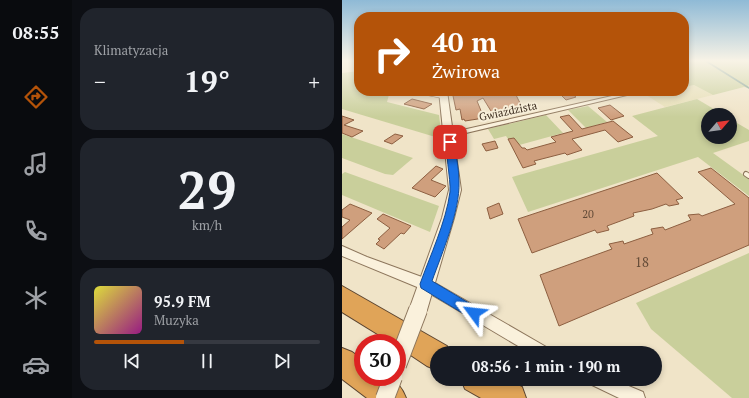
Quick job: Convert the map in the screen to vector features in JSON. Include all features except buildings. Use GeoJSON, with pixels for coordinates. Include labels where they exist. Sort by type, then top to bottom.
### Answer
{"type":"FeatureCollection","features":[{"type":"Feature","properties":{"kind":"highway"},"geometry":{"type":"LineString","coordinates":[[342,298],[430,352]]}},
{"type":"Feature","properties":{"kind":"highway"},"geometry":{"type":"LineString","coordinates":[[342,362],[391,398]]}},
{"type":"Feature","properties":{"kind":"highway"},"geometry":{"type":"LineString","coordinates":[[488,386],[510,398]]}},
{"type":"Feature","properties":{"kind":"street"},"geometry":{"type":"LineString","coordinates":[[406,341],[418,310],[454,195],[455,182],[443,96]]}},
{"type":"Feature","properties":{"kind":"street","name":"Gwiaździsta"},"geometry":{"type":"LineString","coordinates":[[449,135],[619,96]]}},
{"type":"Feature","properties":{"kind":"street"},"geometry":{"type":"LineString","coordinates":[[342,251],[364,261],[426,284],[531,346]]}},
{"type":"Feature","properties":{"kind":"street"},"geometry":{"type":"LineString","coordinates":[[385,398],[390,386]]}},
{"type":"Feature","properties":{"kind":"street"},"geometry":{"type":"LineString","coordinates":[[610,386],[637,398]]}},
{"type":"Feature","properties":{"kind":"shaded area"},"geometry":{"type":"Polygon","coordinates":[[[694,85],[713,95],[665,107],[648,96],[689,96],[689,86],[694,85]]]}},
{"type":"Feature","properties":{"kind":"green space"},"geometry":{"type":"Polygon","coordinates":[[[342,80],[354,80],[354,96],[389,96],[387,102],[439,115],[442,139],[342,109],[342,80]]]}},
{"type":"Feature","properties":{"kind":"green space"},"geometry":{"type":"Polygon","coordinates":[[[689,80],[749,80],[749,88],[744,87],[713,95],[694,85],[689,86],[689,80]]]}},
{"type":"Feature","properties":{"kind":"green space"},"geometry":{"type":"Polygon","coordinates":[[[697,99],[712,108],[701,108],[701,144],[737,144],[737,123],[749,130],[749,141],[713,153],[749,179],[749,196],[698,157],[528,212],[512,177],[658,136],[632,116],[697,99]]]}},
{"type":"Feature","properties":{"kind":"green space"},"geometry":{"type":"Polygon","coordinates":[[[588,106],[607,122],[586,128],[568,110],[588,106]]]}},
{"type":"Feature","properties":{"kind":"green space"},"geometry":{"type":"Polygon","coordinates":[[[546,115],[563,133],[512,147],[514,138],[508,139],[506,136],[494,139],[488,129],[546,115]]]}},
{"type":"Feature","properties":{"kind":"green space"},"geometry":{"type":"Polygon","coordinates":[[[342,134],[413,158],[393,175],[385,174],[342,158],[342,134]]]}},
{"type":"Feature","properties":{"kind":"green space"},"geometry":{"type":"Polygon","coordinates":[[[345,172],[439,206],[430,232],[342,195],[342,174],[345,172]]]}},
{"type":"Feature","properties":{"kind":"green space"},"geometry":{"type":"Polygon","coordinates":[[[749,253],[749,398],[732,398],[651,329],[636,303],[749,253]]]}},
{"type":"Feature","properties":{"kind":"waterway"},"geometry":{"type":"LineString","coordinates":[[736,80],[749,88]]}},
{"type":"Feature","properties":{"kind":"route"},"geometry":{"type":"LineString","coordinates":[[450,142],[455,182],[454,195],[426,284],[474,313]]}}]}
